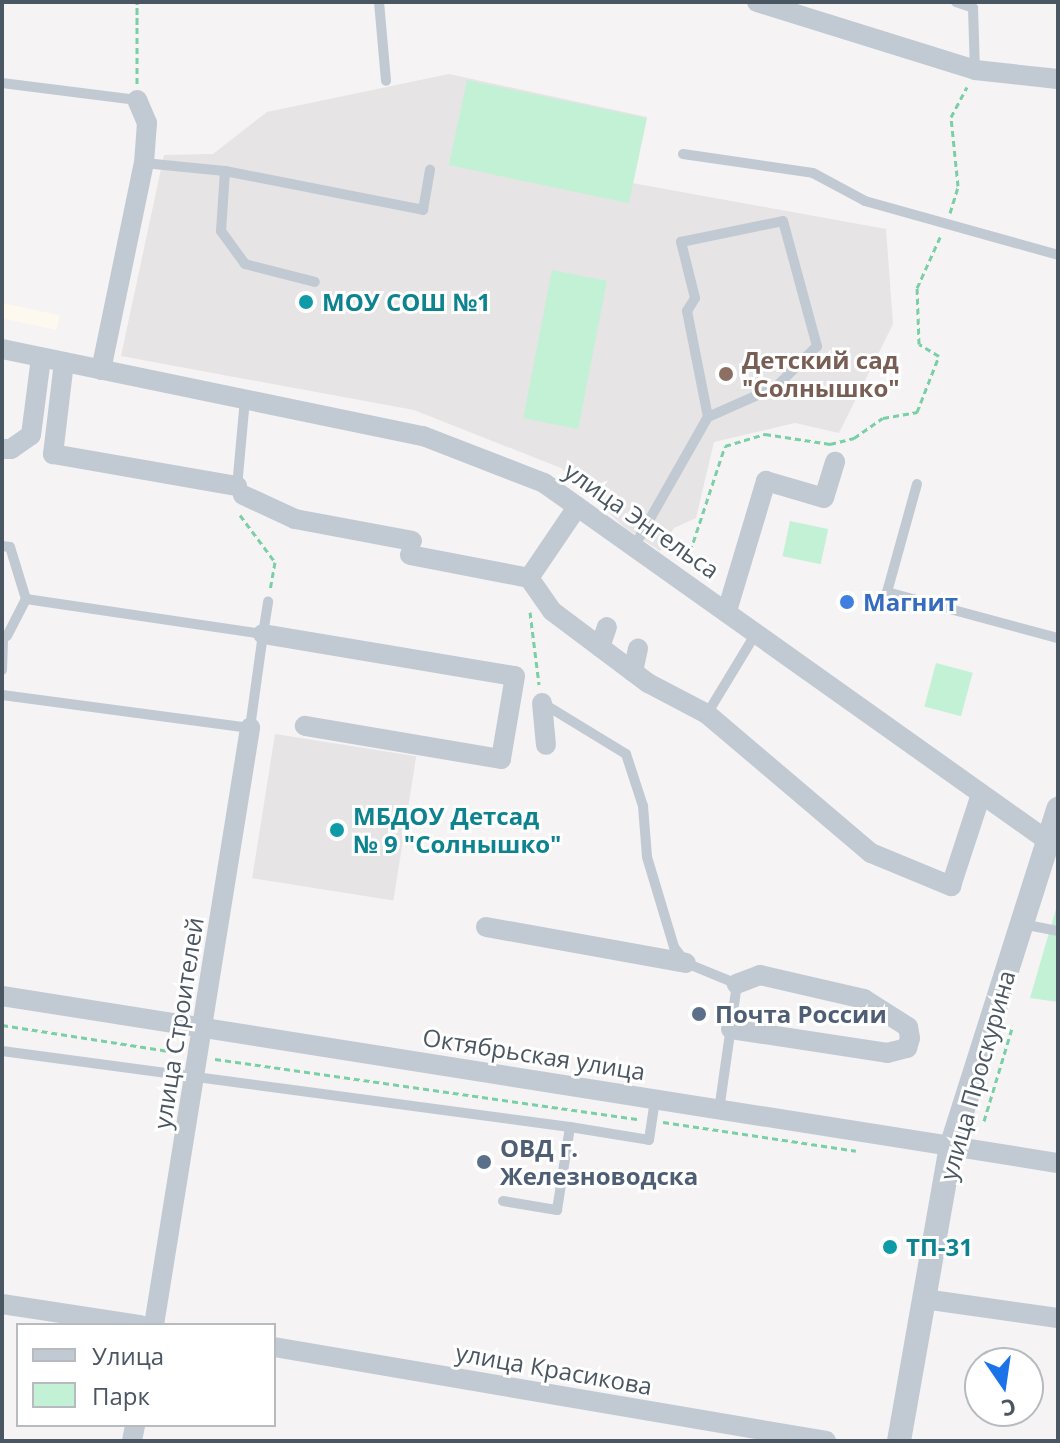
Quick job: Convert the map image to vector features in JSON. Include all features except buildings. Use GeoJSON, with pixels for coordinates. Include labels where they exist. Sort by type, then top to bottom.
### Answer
{"type":"FeatureCollection","features":[{"type":"Feature","properties":{"kind":"street"},"geometry":{"type":"LineString","coordinates":[[757,2],[975,70],[1058,79]]}},
{"type":"Feature","properties":{"kind":"street"},"geometry":{"type":"LineString","coordinates":[[101,370],[144,163],[147,123],[137,100]]}},
{"type":"Feature","properties":{"kind":"street","name":"улица Энгельса"},"geometry":{"type":"LineString","coordinates":[[2,349],[423,436],[544,483],[1048,841]]}},
{"type":"Feature","properties":{"kind":"street"},"geometry":{"type":"LineString","coordinates":[[2,449],[11,449],[31,435],[41,358]]}},
{"type":"Feature","properties":{"kind":"street"},"geometry":{"type":"LineString","coordinates":[[64,362],[53,454],[240,491],[295,519],[529,578],[600,647],[633,672],[664,683],[707,714],[871,853],[951,886],[981,794]]}},
{"type":"Feature","properties":{"kind":"street"},"geometry":{"type":"LineString","coordinates":[[727,611],[766,481],[824,498],[835,462]]}},
{"type":"Feature","properties":{"kind":"street"},"geometry":{"type":"LineString","coordinates":[[529,578],[577,507]]}},
{"type":"Feature","properties":{"kind":"street"},"geometry":{"type":"LineString","coordinates":[[600,647],[607,627]]}},
{"type":"Feature","properties":{"kind":"street"},"geometry":{"type":"LineString","coordinates":[[263,634],[515,676],[501,759],[305,726]]}},
{"type":"Feature","properties":{"kind":"street"},"geometry":{"type":"LineString","coordinates":[[633,672],[638,649]]}},
{"type":"Feature","properties":{"kind":"street"},"geometry":{"type":"LineString","coordinates":[[542,703],[546,745]]}},
{"type":"Feature","properties":{"kind":"street","name":"улица Строителей"},"geometry":{"type":"LineString","coordinates":[[154,1323],[205,1028],[250,728]]}},
{"type":"Feature","properties":{"kind":"street","name":"улица Проскурина"},"geometry":{"type":"LineString","coordinates":[[899,1441],[951,1147],[1058,809]]}},
{"type":"Feature","properties":{"kind":"street"},"geometry":{"type":"LineString","coordinates":[[492,932],[679,965]]}},
{"type":"Feature","properties":{"kind":"street"},"geometry":{"type":"LineString","coordinates":[[731,1029],[887,1053],[907,1048],[910,1038],[908,1027],[864,999],[760,975],[737,984]]}},
{"type":"Feature","properties":{"kind":"street","name":"Октябрьская улица"},"geometry":{"type":"LineString","coordinates":[[2,996],[1058,1163]]}},
{"type":"Feature","properties":{"kind":"street"},"geometry":{"type":"LineString","coordinates":[[924,1299],[1058,1318]]}},
{"type":"Feature","properties":{"kind":"street"},"geometry":{"type":"LineString","coordinates":[[2,1304],[127,1323]]}},
{"type":"Feature","properties":{"kind":"street","name":"улица Красикова"},"geometry":{"type":"LineString","coordinates":[[276,1347],[826,1441]]}},
{"type":"Feature","properties":{"kind":"lane"},"geometry":{"type":"LineString","coordinates":[[379,2],[386,81]]}},
{"type":"Feature","properties":{"kind":"lane"},"geometry":{"type":"LineString","coordinates":[[956,2],[973,8],[975,70]]}},
{"type":"Feature","properties":{"kind":"lane"},"geometry":{"type":"LineString","coordinates":[[2,83],[137,100]]}},
{"type":"Feature","properties":{"kind":"lane"},"geometry":{"type":"LineString","coordinates":[[683,154],[813,173],[865,201],[1058,255]]}},
{"type":"Feature","properties":{"kind":"lane"},"geometry":{"type":"LineString","coordinates":[[144,163],[225,171],[423,210],[430,170]]}},
{"type":"Feature","properties":{"kind":"lane"},"geometry":{"type":"LineString","coordinates":[[225,171],[221,231],[245,264],[315,282]]}},
{"type":"Feature","properties":{"kind":"lane"},"geometry":{"type":"LineString","coordinates":[[634,547],[708,417],[776,387],[817,346],[783,221],[681,242],[695,298],[687,311],[708,417]]}},
{"type":"Feature","properties":{"kind":"lane"},"geometry":{"type":"LineString","coordinates":[[240,491],[245,399]]}},
{"type":"Feature","properties":{"kind":"lane"},"geometry":{"type":"LineString","coordinates":[[917,484],[887,592],[1058,638]]}},
{"type":"Feature","properties":{"kind":"lane"},"geometry":{"type":"LineString","coordinates":[[2,546],[10,547],[26,599],[4,636],[2,670]]}},
{"type":"Feature","properties":{"kind":"lane"},"geometry":{"type":"LineString","coordinates":[[26,599],[263,634]]}},
{"type":"Feature","properties":{"kind":"lane"},"geometry":{"type":"LineString","coordinates":[[2,695],[250,728],[268,601]]}},
{"type":"Feature","properties":{"kind":"lane"},"geometry":{"type":"LineString","coordinates":[[707,714],[756,633]]}},
{"type":"Feature","properties":{"kind":"lane"},"geometry":{"type":"LineString","coordinates":[[542,703],[626,754],[643,806],[647,857],[679,965],[737,984],[719,1110]]}},
{"type":"Feature","properties":{"kind":"lane"},"geometry":{"type":"LineString","coordinates":[[1022,924],[1058,931]]}},
{"type":"Feature","properties":{"kind":"lane"},"geometry":{"type":"LineString","coordinates":[[2,1051],[194,1080],[570,1127],[649,1140],[655,1100]]}},
{"type":"Feature","properties":{"kind":"lane"},"geometry":{"type":"LineString","coordinates":[[503,1201],[557,1210],[570,1127]]}},
{"type":"Feature","properties":{"kind":"path"},"geometry":{"type":"LineString","coordinates":[[137,2],[137,100]]}},
{"type":"Feature","properties":{"kind":"path"},"geometry":{"type":"LineString","coordinates":[[681,580],[725,446],[765,434],[830,444],[854,438],[883,418],[917,412],[939,356],[919,344],[917,288],[947,222],[958,186],[951,117],[975,70]]}},
{"type":"Feature","properties":{"kind":"path"},"geometry":{"type":"LineString","coordinates":[[239,520],[275,562],[268,601]]}},
{"type":"Feature","properties":{"kind":"path"},"geometry":{"type":"LineString","coordinates":[[529,601],[542,703]]}},
{"type":"Feature","properties":{"kind":"path"},"geometry":{"type":"LineString","coordinates":[[2,1025],[856,1151]]}},
{"type":"Feature","properties":{"kind":"shaded area"},"geometry":{"type":"Polygon","coordinates":[[[449,74],[647,117],[632,183],[886,229],[893,324],[839,433],[795,423],[714,442],[696,518],[674,528],[660,551],[625,528],[561,468],[414,410],[121,356],[164,155],[213,154],[267,112],[449,74]]]}},
{"type":"Feature","properties":{"kind":"shaded area"},"geometry":{"type":"Polygon","coordinates":[[[2,303],[60,315],[57,330],[2,318],[2,303]]]}},
{"type":"Feature","properties":{"kind":"shaded area"},"geometry":{"type":"Polygon","coordinates":[[[275,734],[416,756],[393,901],[252,878],[275,734]]]}},
{"type":"Feature","properties":{"kind":"green space"},"geometry":{"type":"Polygon","coordinates":[[[467,80],[647,118],[629,203],[449,165],[467,80]]]}},
{"type":"Feature","properties":{"kind":"green space"},"geometry":{"type":"Polygon","coordinates":[[[552,270],[607,281],[578,429],[523,418],[552,270]]]}},
{"type":"Feature","properties":{"kind":"green space"},"geometry":{"type":"Polygon","coordinates":[[[790,521],[828,529],[821,564],[783,556],[790,521]]]}},
{"type":"Feature","properties":{"kind":"green space"},"geometry":{"type":"Polygon","coordinates":[[[936,663],[973,673],[961,716],[924,706],[936,663]]]}},
{"type":"Feature","properties":{"kind":"green space"},"geometry":{"type":"Polygon","coordinates":[[[1058,902],[1058,1002],[1030,998],[1058,902]]]}},
{"type":"Feature","properties":{"kind":"place","name":"МОУ СОШ №1"},"geometry":{"type":"Point","coordinates":[306,302]}},
{"type":"Feature","properties":{"kind":"place","name":"Детский сад \"Солнышко\""},"geometry":{"type":"Point","coordinates":[726,374]}},
{"type":"Feature","properties":{"kind":"place","name":"Магнит"},"geometry":{"type":"Point","coordinates":[847,602]}},
{"type":"Feature","properties":{"kind":"place","name":"МБДОУ Детсад № 9 \"Солнышко\""},"geometry":{"type":"Point","coordinates":[337,830]}},
{"type":"Feature","properties":{"kind":"place","name":"Почта России"},"geometry":{"type":"Point","coordinates":[699,1014]}},
{"type":"Feature","properties":{"kind":"place","name":"ОВД г. Железноводска"},"geometry":{"type":"Point","coordinates":[484,1162]}},
{"type":"Feature","properties":{"kind":"place","name":"ТП-31"},"geometry":{"type":"Point","coordinates":[890,1247]}}]}
